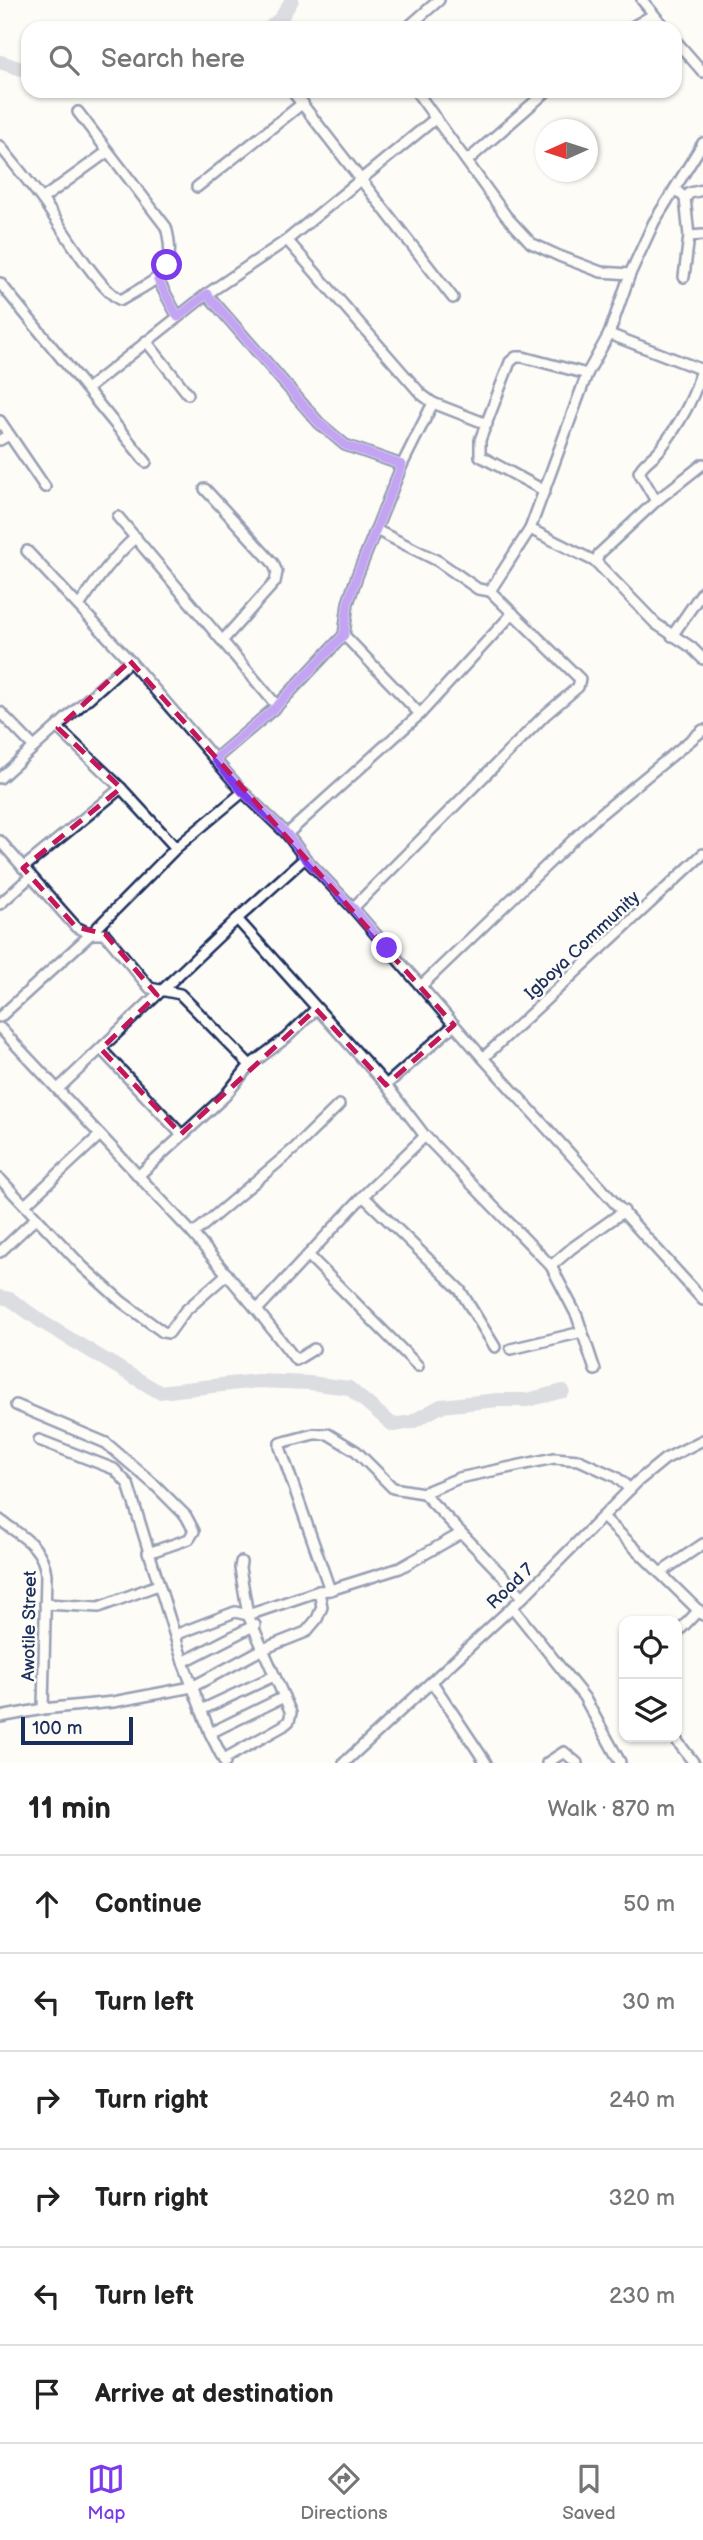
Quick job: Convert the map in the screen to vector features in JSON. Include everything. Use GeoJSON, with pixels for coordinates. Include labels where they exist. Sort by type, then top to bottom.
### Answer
{"type":"FeatureCollection","features":[{"type":"Feature","properties":{"kind":"street"},"geometry":{"type":"LineString","coordinates":[[415,21],[439,0]]}},
{"type":"Feature","properties":{"kind":"street"},"geometry":{"type":"LineString","coordinates":[[642,0],[658,21]]}},
{"type":"Feature","properties":{"kind":"street"},"geometry":{"type":"LineString","coordinates":[[642,21],[653,15]]}},
{"type":"Feature","properties":{"kind":"street"},"geometry":{"type":"LineString","coordinates":[[682,48],[703,72]]}},
{"type":"Feature","properties":{"kind":"street"},"geometry":{"type":"LineString","coordinates":[[298,98],[453,298]]}},
{"type":"Feature","properties":{"kind":"street"},"geometry":{"type":"LineString","coordinates":[[421,98],[506,216],[531,243],[559,257],[601,272],[629,274]]}},
{"type":"Feature","properties":{"kind":"street"},"geometry":{"type":"LineString","coordinates":[[467,161],[539,98]]}},
{"type":"Feature","properties":{"kind":"street"},"geometry":{"type":"LineString","coordinates":[[197,187],[303,103]]}},
{"type":"Feature","properties":{"kind":"street"},"geometry":{"type":"LineString","coordinates":[[0,146],[42,199],[112,297],[121,299],[158,280],[167,265],[172,247],[166,227],[78,112]]}},
{"type":"Feature","properties":{"kind":"street"},"geometry":{"type":"LineString","coordinates":[[87,389],[207,294],[287,240],[436,118]]}},
{"type":"Feature","properties":{"kind":"street"},"geometry":{"type":"LineString","coordinates":[[490,591],[530,529],[587,374],[609,334],[629,274],[654,222],[703,144]]}},
{"type":"Feature","properties":{"kind":"street"},"geometry":{"type":"LineString","coordinates":[[42,199],[107,152]]}},
{"type":"Feature","properties":{"kind":"street"},"geometry":{"type":"LineString","coordinates":[[675,189],[685,198],[689,236],[684,277]]}},
{"type":"Feature","properties":{"kind":"street"},"geometry":{"type":"LineString","coordinates":[[685,198],[690,193],[703,190]]}},
{"type":"Feature","properties":{"kind":"street"},"geometry":{"type":"LineString","coordinates":[[689,236],[703,235]]}},
{"type":"Feature","properties":{"kind":"street"},"geometry":{"type":"LineString","coordinates":[[287,240],[421,394],[433,403],[487,424]]}},
{"type":"Feature","properties":{"kind":"street"},"geometry":{"type":"LineString","coordinates":[[158,280],[178,317]]}},
{"type":"Feature","properties":{"kind":"street"},"geometry":{"type":"LineString","coordinates":[[0,283],[146,462]]}},
{"type":"Feature","properties":{"kind":"street"},"geometry":{"type":"LineString","coordinates":[[207,294],[319,423],[345,445],[402,465]]}},
{"type":"Feature","properties":{"kind":"street"},"geometry":{"type":"LineString","coordinates":[[609,334],[699,369],[697,386],[682,414],[660,450],[644,463],[639,472],[656,501]]}},
{"type":"Feature","properties":{"kind":"street"},"geometry":{"type":"LineString","coordinates":[[146,341],[188,394]]}},
{"type":"Feature","properties":{"kind":"street"},"geometry":{"type":"LineString","coordinates":[[545,491],[480,456],[480,440],[510,362],[516,357],[523,356],[587,374]]}},
{"type":"Feature","properties":{"kind":"street"},"geometry":{"type":"LineString","coordinates":[[215,759],[277,706],[344,635],[348,603],[357,576],[402,465],[433,403]]}},
{"type":"Feature","properties":{"kind":"street"},"geometry":{"type":"LineString","coordinates":[[0,421],[45,487]]}},
{"type":"Feature","properties":{"kind":"street"},"geometry":{"type":"LineString","coordinates":[[0,440],[9,435]]}},
{"type":"Feature","properties":{"kind":"street"},"geometry":{"type":"LineString","coordinates":[[596,562],[599,554],[656,501],[703,464]]}},
{"type":"Feature","properties":{"kind":"street"},"geometry":{"type":"LineString","coordinates":[[205,489],[273,563],[277,572],[275,582],[223,640]]}},
{"type":"Feature","properties":{"kind":"street"},"geometry":{"type":"LineString","coordinates":[[118,517],[277,706]]}},
{"type":"Feature","properties":{"kind":"street"},"geometry":{"type":"LineString","coordinates":[[530,529],[596,562],[656,624],[691,647],[703,659]]}},
{"type":"Feature","properties":{"kind":"street"},"geometry":{"type":"LineString","coordinates":[[353,908],[545,715],[578,687],[580,679],[490,591],[478,589],[438,561],[376,530]]}},
{"type":"Feature","properties":{"kind":"street"},"geometry":{"type":"LineString","coordinates":[[79,606],[109,564],[136,537]]}},
{"type":"Feature","properties":{"kind":"street"},"geometry":{"type":"LineString","coordinates":[[27,551],[130,660],[243,792],[287,834],[305,858],[353,908],[483,1058],[703,1300]]}},
{"type":"Feature","properties":{"kind":"street"},"geometry":{"type":"LineString","coordinates":[[673,636],[703,591]]}},
{"type":"Feature","properties":{"kind":"street"},"geometry":{"type":"LineString","coordinates":[[287,834],[420,715],[513,613]]}},
{"type":"Feature","properties":{"kind":"street"},"geometry":{"type":"LineString","coordinates":[[344,635],[420,715]]}},
{"type":"Feature","properties":{"kind":"street"},"geometry":{"type":"LineString","coordinates":[[0,778],[130,660]]}},
{"type":"Feature","properties":{"kind":"street"},"geometry":{"type":"LineString","coordinates":[[0,712],[34,747]]}},
{"type":"Feature","properties":{"kind":"street"},"geometry":{"type":"LineString","coordinates":[[58,728],[121,788],[176,848]]}},
{"type":"Feature","properties":{"kind":"street"},"geometry":{"type":"LineString","coordinates":[[421,986],[597,817],[703,730]]}},
{"type":"Feature","properties":{"kind":"street"},"geometry":{"type":"LineString","coordinates":[[23,868],[121,788]]}},
{"type":"Feature","properties":{"kind":"street"},"geometry":{"type":"LineString","coordinates":[[0,1017],[91,934],[176,848],[243,792]]}},
{"type":"Feature","properties":{"kind":"street"},"geometry":{"type":"LineString","coordinates":[[0,841],[76,927],[91,934],[105,934],[150,988],[180,994],[250,1065]]}},
{"type":"Feature","properties":{"kind":"street","name":"Igboya Community"},"geometry":{"type":"LineString","coordinates":[[483,1058],[703,854]]}},
{"type":"Feature","properties":{"kind":"street"},"geometry":{"type":"LineString","coordinates":[[58,1090],[305,858]]}},
{"type":"Feature","properties":{"kind":"street"},"geometry":{"type":"LineString","coordinates":[[0,904],[30,877]]}},
{"type":"Feature","properties":{"kind":"street"},"geometry":{"type":"LineString","coordinates":[[237,919],[386,1085],[425,1136],[551,1266],[582,1332],[595,1370]]}},
{"type":"Feature","properties":{"kind":"street"},"geometry":{"type":"LineString","coordinates":[[138,1175],[225,1096],[250,1065],[286,1038],[316,1009]]}},
{"type":"Feature","properties":{"kind":"street"},"geometry":{"type":"LineString","coordinates":[[386,1085],[454,1025]]}},
{"type":"Feature","properties":{"kind":"street"},"geometry":{"type":"LineString","coordinates":[[0,1028],[193,1234],[296,1360],[314,1349]]}},
{"type":"Feature","properties":{"kind":"street"},"geometry":{"type":"LineString","coordinates":[[101,1049],[181,1135]]}},
{"type":"Feature","properties":{"kind":"street"},"geometry":{"type":"LineString","coordinates":[[193,1234],[295,1149],[339,1105]]}},
{"type":"Feature","properties":{"kind":"street"},"geometry":{"type":"LineString","coordinates":[[26,1204],[100,1135]]}},
{"type":"Feature","properties":{"kind":"street"},"geometry":{"type":"LineString","coordinates":[[257,1310],[363,1196],[425,1136]]}},
{"type":"Feature","properties":{"kind":"street"},"geometry":{"type":"LineString","coordinates":[[0,1179],[26,1204],[35,1219],[112,1293],[163,1332],[169,1333],[174,1329],[185,1311],[227,1274]]}},
{"type":"Feature","properties":{"kind":"street"},"geometry":{"type":"LineString","coordinates":[[363,1196],[460,1290],[495,1347]]}},
{"type":"Feature","properties":{"kind":"street"},"geometry":{"type":"LineString","coordinates":[[551,1266],[624,1212]]}},
{"type":"Feature","properties":{"kind":"street"},"geometry":{"type":"LineString","coordinates":[[0,1252],[35,1219]]}},
{"type":"Feature","properties":{"kind":"street"},"geometry":{"type":"LineString","coordinates":[[308,1255],[418,1366]]}},
{"type":"Feature","properties":{"kind":"street"},"geometry":{"type":"LineString","coordinates":[[510,1349],[582,1332]]}},
{"type":"Feature","properties":{"kind":"street"},"geometry":{"type":"LineString","coordinates":[[16,1405],[106,1443],[140,1471],[186,1516],[194,1531],[190,1539],[148,1553]]}},
{"type":"Feature","properties":{"kind":"street"},"geometry":{"type":"LineString","coordinates":[[330,1590],[280,1443],[314,1434],[328,1434],[356,1451],[393,1488],[423,1493],[459,1478],[554,1458],[579,1460],[616,1477],[630,1489]]}},
{"type":"Feature","properties":{"kind":"street"},"geometry":{"type":"LineString","coordinates":[[38,1440],[114,1469],[128,1484],[183,1662],[210,1733],[224,1761],[289,1721],[291,1713],[255,1625],[248,1615],[241,1562]]}},
{"type":"Feature","properties":{"kind":"street","name":"Road 7"},"geometry":{"type":"LineString","coordinates":[[344,1763],[523,1597],[630,1489],[665,1459],[703,1440]]}},
{"type":"Feature","properties":{"kind":"street"},"geometry":{"type":"LineString","coordinates":[[423,1493],[523,1597]]}},
{"type":"Feature","properties":{"kind":"street"},"geometry":{"type":"LineString","coordinates":[[603,1517],[701,1612],[682,1629]]}},
{"type":"Feature","properties":{"kind":"street","name":"Awotile Street"},"geometry":{"type":"LineString","coordinates":[[0,1520],[45,1559],[47,1574],[43,1709]]}},
{"type":"Feature","properties":{"kind":"street"},"geometry":{"type":"LineString","coordinates":[[175,1635],[235,1612],[248,1615],[400,1567],[460,1534]]}},
{"type":"Feature","properties":{"kind":"street"},"geometry":{"type":"LineString","coordinates":[[660,1573],[703,1544]]}},
{"type":"Feature","properties":{"kind":"street"},"geometry":{"type":"LineString","coordinates":[[45,1604],[99,1607],[158,1585]]}},
{"type":"Feature","properties":{"kind":"street"},"geometry":{"type":"LineString","coordinates":[[0,1717],[43,1709],[113,1702],[192,1687],[263,1649],[306,1632],[317,1619],[322,1607],[319,1591]]}},
{"type":"Feature","properties":{"kind":"street"},"geometry":{"type":"LineString","coordinates":[[512,1607],[584,1697],[620,1762]]}},
{"type":"Feature","properties":{"kind":"street"},"geometry":{"type":"LineString","coordinates":[[183,1662],[255,1625]]}},
{"type":"Feature","properties":{"kind":"street"},"geometry":{"type":"LineString","coordinates":[[201,1710],[274,1676]]}},
{"type":"Feature","properties":{"kind":"street"},"geometry":{"type":"LineString","coordinates":[[432,1682],[486,1763]]}},
{"type":"Feature","properties":{"kind":"street"},"geometry":{"type":"LineString","coordinates":[[210,1733],[284,1697]]}},
{"type":"Feature","properties":{"kind":"street"},"geometry":{"type":"LineString","coordinates":[[678,1742],[695,1763]]}},
{"type":"Feature","properties":{"kind":"street"},"geometry":{"type":"LineString","coordinates":[[547,1763],[564,1752],[577,1763]]}},
{"type":"Feature","properties":{"kind":"highlighted area"},"geometry":{"type":"Polygon","coordinates":[[[130,661],[454,1025],[386,1085],[316,1009],[181,1134],[101,1049],[157,995],[105,934],[76,927],[23,868],[121,788],[58,728],[130,661]]]}},
{"type":"Feature","properties":{"kind":"waterway"},"geometry":{"type":"LineString","coordinates":[[277,21],[292,0]]}},
{"type":"Feature","properties":{"kind":"waterway"},"geometry":{"type":"LineString","coordinates":[[0,62],[21,69]]}},
{"type":"Feature","properties":{"kind":"waterway"},"geometry":{"type":"LineString","coordinates":[[0,1297],[10,1299],[42,1322],[159,1392],[257,1381],[349,1388],[393,1425],[412,1422],[441,1406],[527,1400],[563,1391]]}},
{"type":"Feature","properties":{"kind":"route"},"geometry":{"type":"LineString","coordinates":[[167,265],[158,280],[178,317],[207,294],[319,423],[345,445],[402,465],[357,576],[348,603],[344,635],[277,706],[215,759],[243,792],[287,834],[305,858],[387,948]]}}]}
